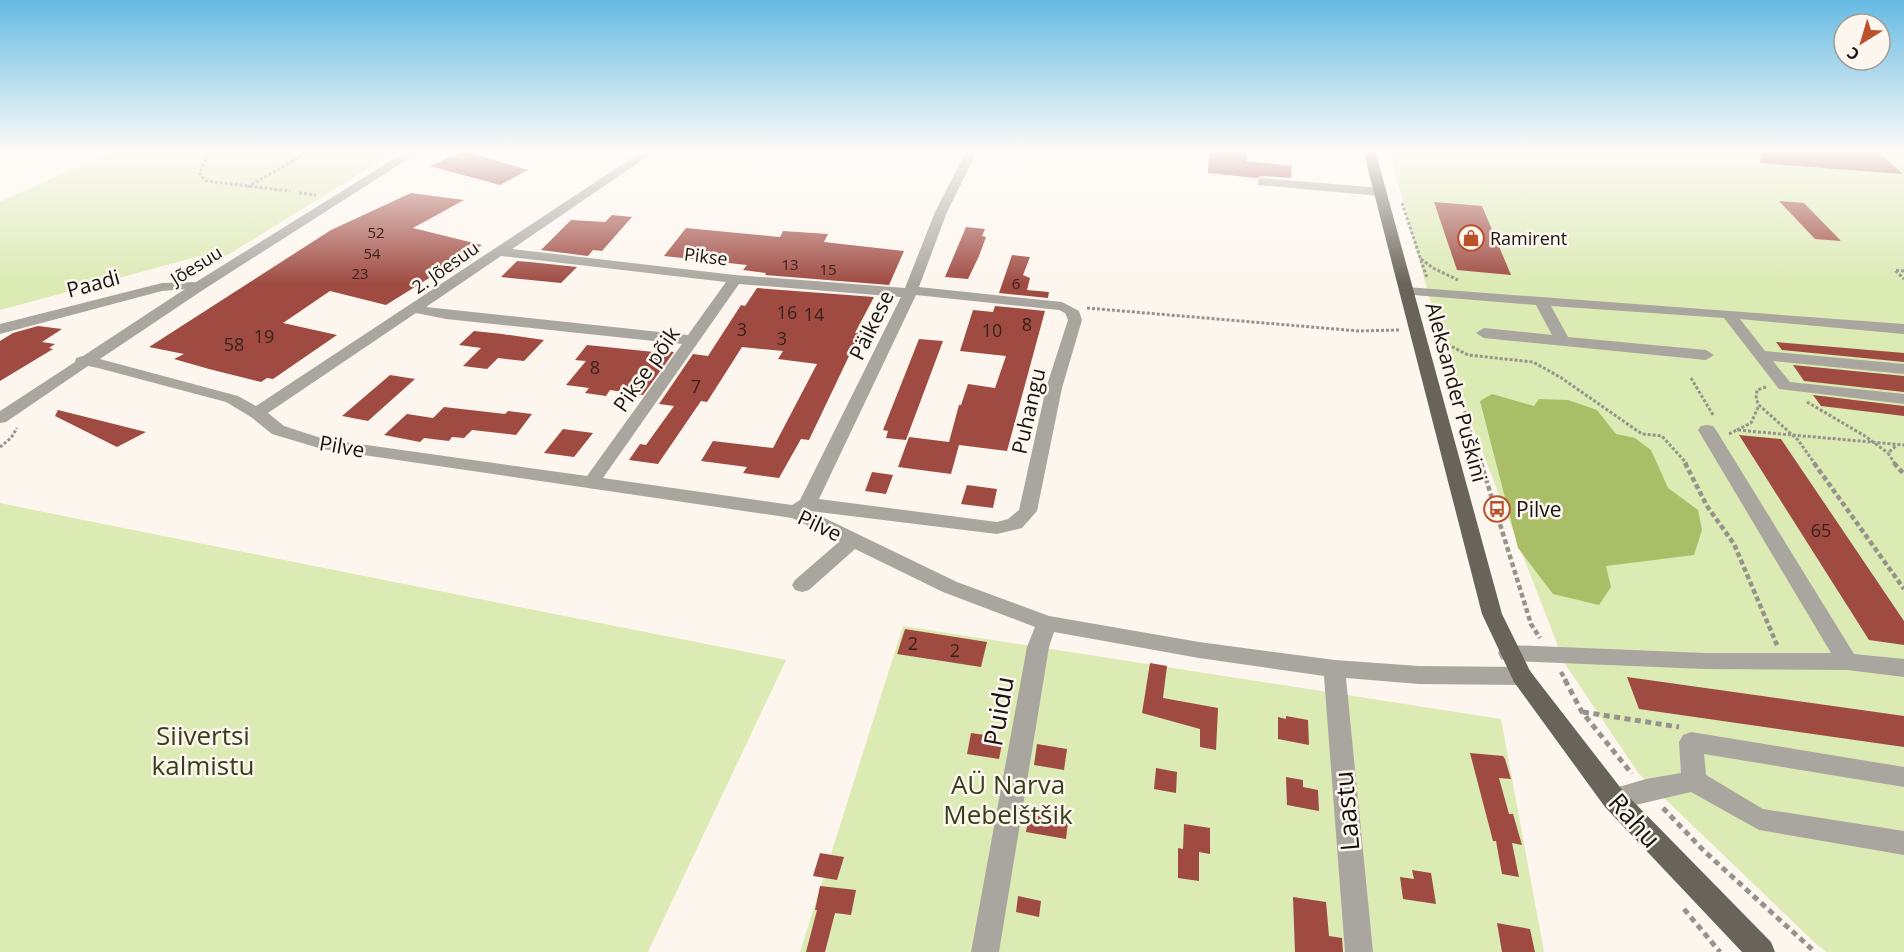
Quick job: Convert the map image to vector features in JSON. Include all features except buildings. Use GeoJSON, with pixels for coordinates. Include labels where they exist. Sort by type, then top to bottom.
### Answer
{"type":"FeatureCollection","features":[{"type":"Feature","properties":{"kind":"main road","name":"Aleksander Puškini"},"geometry":{"type":"LineString","coordinates":[[1381,194],[1492,614],[1522,676]]}},
{"type":"Feature","properties":{"kind":"main road","name":"Rahu"},"geometry":{"type":"LineString","coordinates":[[1522,676],[1614,799],[1761,952]]}},
{"type":"Feature","properties":{"kind":"street","name":"Jõesuu"},"geometry":{"type":"LineString","coordinates":[[2,418],[82,362],[346,194]]}},
{"type":"Feature","properties":{"kind":"street","name":"2. Jõesuu"},"geometry":{"type":"LineString","coordinates":[[257,413],[585,194]]}},
{"type":"Feature","properties":{"kind":"street","name":"Päikese"},"geometry":{"type":"LineString","coordinates":[[802,508],[910,292],[950,194]]}},
{"type":"Feature","properties":{"kind":"street","name":"Pikse"},"geometry":{"type":"LineString","coordinates":[[499,252],[735,279],[1062,306],[1072,311]]}},
{"type":"Feature","properties":{"kind":"street","name":"Pikse põik"},"geometry":{"type":"LineString","coordinates":[[591,483],[735,279]]}},
{"type":"Feature","properties":{"kind":"street","name":"Paadi"},"geometry":{"type":"LineString","coordinates":[[0,329],[162,287],[183,285],[198,287]]}},
{"type":"Feature","properties":{"kind":"street"},"geometry":{"type":"LineString","coordinates":[[1406,291],[1904,329]]}},
{"type":"Feature","properties":{"kind":"street"},"geometry":{"type":"LineString","coordinates":[[1541,300],[1563,340]]}},
{"type":"Feature","properties":{"kind":"street"},"geometry":{"type":"LineString","coordinates":[[416,309],[446,315],[692,340]]}},
{"type":"Feature","properties":{"kind":"street","name":"Puhangu"},"geometry":{"type":"LineString","coordinates":[[802,508],[997,528],[1012,526],[1022,521],[1028,511],[1054,388],[1075,320],[1072,311]]}},
{"type":"Feature","properties":{"kind":"street"},"geometry":{"type":"LineString","coordinates":[[1728,314],[1784,383],[1904,399]]}},
{"type":"Feature","properties":{"kind":"street"},"geometry":{"type":"LineString","coordinates":[[1484,333],[1706,355]]}},
{"type":"Feature","properties":{"kind":"street"},"geometry":{"type":"LineString","coordinates":[[1761,355],[1904,369]]}},
{"type":"Feature","properties":{"kind":"street","name":"Pilve"},"geometry":{"type":"LineString","coordinates":[[82,362],[99,363],[232,399],[257,413],[278,430],[322,444],[591,483],[802,508],[852,541],[950,587],[1047,623],[1199,650],[1335,669],[1419,675],[1522,676]]}},
{"type":"Feature","properties":{"kind":"street"},"geometry":{"type":"LineString","coordinates":[[1716,430],[1847,662]]}},
{"type":"Feature","properties":{"kind":"street"},"geometry":{"type":"LineString","coordinates":[[802,585],[852,541]]}},
{"type":"Feature","properties":{"kind":"street","name":"Puidu"},"geometry":{"type":"LineString","coordinates":[[985,952],[1038,647],[1047,623]]}},
{"type":"Feature","properties":{"kind":"street"},"geometry":{"type":"LineString","coordinates":[[1509,653],[1847,662],[1904,668]]}},
{"type":"Feature","properties":{"kind":"street","name":"Laastu"},"geometry":{"type":"LineString","coordinates":[[1335,669],[1335,693],[1359,952]]}},
{"type":"Feature","properties":{"kind":"street"},"geometry":{"type":"LineString","coordinates":[[1694,781],[1691,742],[1904,777]]}},
{"type":"Feature","properties":{"kind":"street"},"geometry":{"type":"LineString","coordinates":[[1614,799],[1694,781],[1759,819],[1904,843]]}},
{"type":"Feature","properties":{"kind":"path"},"geometry":{"type":"LineString","coordinates":[[1401,200],[1431,293],[1431,305],[1531,624],[1582,712],[1646,790],[1704,851],[1815,952]]}},
{"type":"Feature","properties":{"kind":"path"},"geometry":{"type":"LineString","coordinates":[[1904,271],[1895,270],[1904,279]]}},
{"type":"Feature","properties":{"kind":"path"},"geometry":{"type":"LineString","coordinates":[[1072,311],[1078,307],[1359,331],[1416,330],[1436,336],[1468,355],[1533,362],[1560,377],[1642,434],[1662,436],[1690,468],[1707,506],[1734,544],[1784,661]]}},
{"type":"Feature","properties":{"kind":"path"},"geometry":{"type":"LineString","coordinates":[[1691,378],[1716,430],[1904,445]]}},
{"type":"Feature","properties":{"kind":"path"},"geometry":{"type":"LineString","coordinates":[[1904,474],[1888,453],[1875,443],[1813,407],[1784,383],[1757,390],[1756,399],[1759,405],[1793,435],[1904,589]]}},
{"type":"Feature","properties":{"kind":"path"},"geometry":{"type":"LineString","coordinates":[[1737,430],[1750,423],[1759,405]]}},
{"type":"Feature","properties":{"kind":"path"},"geometry":{"type":"LineString","coordinates":[[1888,453],[1897,444]]}},
{"type":"Feature","properties":{"kind":"green space"},"geometry":{"type":"Polygon","coordinates":[[[17,194],[326,194],[226,256],[200,256],[0,310],[0,202],[17,194]]]}},
{"type":"Feature","properties":{"kind":"green space"},"geometry":{"type":"Polygon","coordinates":[[[1401,194],[1904,194],[1904,952],[1826,952],[1639,774],[1565,664],[1446,358],[1401,194]]]}},
{"type":"Feature","properties":{"kind":"green space"},"geometry":{"type":"Polygon","coordinates":[[[1492,394],[1534,406],[1539,399],[1568,400],[1597,410],[1616,434],[1635,438],[1651,450],[1668,488],[1698,510],[1702,530],[1694,555],[1606,566],[1611,587],[1599,605],[1553,594],[1518,548],[1480,401],[1492,394]]]}},
{"type":"Feature","properties":{"kind":"green space","name":"Siivertsi kalmistu"},"geometry":{"type":"Polygon","coordinates":[[[0,503],[786,660],[648,952],[0,952],[0,503]]]}},
{"type":"Feature","properties":{"kind":"green space","name":"AÜ Narva Mebelštšik"},"geometry":{"type":"Polygon","coordinates":[[[903,626],[1501,719],[1544,952],[800,952],[903,626]]]}},
{"type":"Feature","properties":{"kind":"place","name":"Ramirent"},"geometry":{"type":"Point","coordinates":[1471,238]}},
{"type":"Feature","properties":{"kind":"place","name":"Pilve"},"geometry":{"type":"Point","coordinates":[1497,509]}}]}
